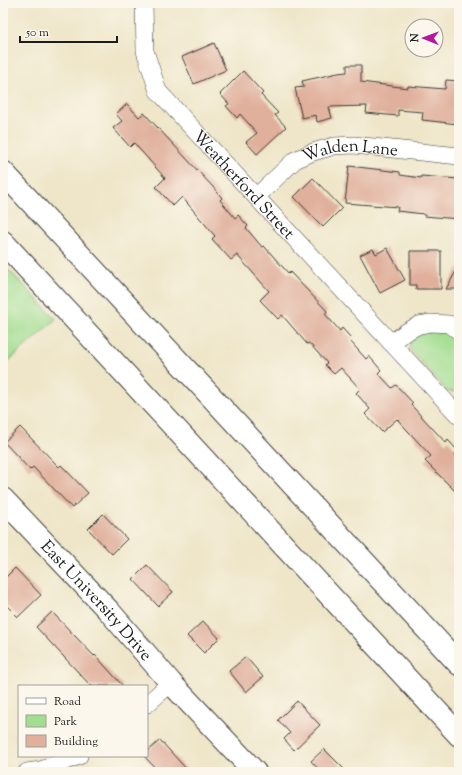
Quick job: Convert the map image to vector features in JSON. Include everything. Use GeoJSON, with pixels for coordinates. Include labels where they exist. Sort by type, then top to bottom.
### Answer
{"type":"FeatureCollection","features":[{"type":"Feature","properties":{"kind":"main road"},"geometry":{"type":"LineString","coordinates":[[3,172],[459,664]]}},
{"type":"Feature","properties":{"kind":"main road"},"geometry":{"type":"LineString","coordinates":[[3,242],[459,735]]}},
{"type":"Feature","properties":{"kind":"main road","name":"East University Drive"},"geometry":{"type":"LineString","coordinates":[[3,499],[109,611],[171,683],[255,772]]}},
{"type":"Feature","properties":{"kind":"street","name":"Weatherford Street"},"geometry":{"type":"LineString","coordinates":[[144,3],[144,51],[158,91],[391,343],[458,412]]}},
{"type":"Feature","properties":{"kind":"street","name":"Walden Lane"},"geometry":{"type":"LineString","coordinates":[[256,196],[295,160],[313,152],[334,146],[354,145],[459,156]]}},
{"type":"Feature","properties":{"kind":"street"},"geometry":{"type":"LineString","coordinates":[[391,343],[419,325],[431,323],[449,324],[459,331]]}},
{"type":"Feature","properties":{"kind":"street"},"geometry":{"type":"LineString","coordinates":[[148,703],[171,683]]}},
{"type":"Feature","properties":{"kind":"street"},"geometry":{"type":"LineString","coordinates":[[27,772],[41,770],[76,757]]}},
{"type":"Feature","properties":{"kind":"green space"},"geometry":{"type":"Polygon","coordinates":[[[3,264],[56,319],[3,366],[3,264]]]}},
{"type":"Feature","properties":{"kind":"green space"},"geometry":{"type":"Polygon","coordinates":[[[443,330],[459,341],[459,390],[453,392],[447,391],[410,350],[410,343],[415,335],[425,331],[443,330]]]}},
{"type":"Feature","properties":{"kind":"building"},"geometry":{"type":"Polygon","coordinates":[[[214,43],[226,70],[194,84],[182,57],[214,43]]]}},
{"type":"Feature","properties":{"kind":"building"},"geometry":{"type":"Polygon","coordinates":[[[347,65],[361,65],[361,82],[408,88],[408,86],[445,89],[446,80],[459,81],[458,124],[422,120],[423,112],[398,110],[398,116],[366,113],[367,106],[329,107],[332,118],[317,122],[316,115],[302,118],[295,88],[304,87],[302,81],[347,72],[347,65]]]}},
{"type":"Feature","properties":{"kind":"building"},"geometry":{"type":"Polygon","coordinates":[[[243,71],[263,93],[261,95],[278,113],[275,115],[286,127],[257,154],[246,142],[257,133],[240,114],[237,118],[226,106],[229,104],[220,94],[243,71]]]}},
{"type":"Feature","properties":{"kind":"building"},"geometry":{"type":"Polygon","coordinates":[[[127,104],[139,117],[144,113],[213,187],[222,198],[220,200],[235,218],[238,215],[248,226],[246,228],[262,247],[264,246],[289,274],[290,272],[327,311],[325,314],[340,331],[342,328],[352,339],[350,341],[366,359],[369,356],[381,370],[378,373],[392,388],[396,385],[413,403],[411,405],[446,443],[448,440],[458,451],[455,454],[459,459],[459,495],[425,461],[431,456],[397,419],[382,432],[365,414],[370,409],[356,393],[360,389],[341,368],[334,374],[325,365],[327,363],[309,343],[307,344],[282,315],[278,319],[260,300],[269,291],[237,255],[231,260],[212,239],[215,236],[182,197],[173,206],[156,187],[165,178],[134,143],[130,147],[113,128],[122,121],[116,114],[127,104]]]}},
{"type":"Feature","properties":{"kind":"building"},"geometry":{"type":"Polygon","coordinates":[[[349,166],[400,172],[400,175],[421,178],[421,176],[459,179],[459,219],[424,216],[424,214],[397,211],[398,207],[345,203],[349,166]]]}},
{"type":"Feature","properties":{"kind":"building"},"geometry":{"type":"Polygon","coordinates":[[[313,178],[342,208],[323,227],[294,197],[313,178]]]}},
{"type":"Feature","properties":{"kind":"building"},"geometry":{"type":"Polygon","coordinates":[[[387,248],[405,280],[380,293],[360,255],[373,249],[376,254],[387,248]]]}},
{"type":"Feature","properties":{"kind":"building"},"geometry":{"type":"Polygon","coordinates":[[[410,251],[441,251],[441,289],[416,289],[416,285],[410,285],[410,251]]]}},
{"type":"Feature","properties":{"kind":"building"},"geometry":{"type":"Polygon","coordinates":[[[459,266],[459,289],[446,289],[459,266]]]}},
{"type":"Feature","properties":{"kind":"building"},"geometry":{"type":"Polygon","coordinates":[[[20,427],[59,467],[61,465],[88,493],[72,508],[33,467],[30,470],[4,442],[20,427]]]}},
{"type":"Feature","properties":{"kind":"building"},"geometry":{"type":"Polygon","coordinates":[[[103,514],[127,539],[112,554],[88,529],[103,514]]]}},
{"type":"Feature","properties":{"kind":"building"},"geometry":{"type":"Polygon","coordinates":[[[147,565],[173,592],[158,606],[133,579],[147,565]]]}},
{"type":"Feature","properties":{"kind":"building"},"geometry":{"type":"Polygon","coordinates":[[[15,568],[41,595],[18,617],[3,602],[3,580],[15,568]]]}},
{"type":"Feature","properties":{"kind":"building"},"geometry":{"type":"Polygon","coordinates":[[[52,612],[94,656],[95,655],[122,685],[90,685],[36,627],[52,612]]]}},
{"type":"Feature","properties":{"kind":"building"},"geometry":{"type":"Polygon","coordinates":[[[203,621],[219,638],[204,653],[187,636],[203,621]]]}},
{"type":"Feature","properties":{"kind":"building"},"geometry":{"type":"Polygon","coordinates":[[[246,657],[263,677],[246,692],[229,671],[246,657]]]}},
{"type":"Feature","properties":{"kind":"building"},"geometry":{"type":"Polygon","coordinates":[[[297,701],[320,725],[294,750],[284,739],[290,733],[278,720],[297,701]]]}},
{"type":"Feature","properties":{"kind":"building"},"geometry":{"type":"Polygon","coordinates":[[[160,740],[189,772],[159,772],[145,757],[148,757],[148,751],[160,740]]]}},
{"type":"Feature","properties":{"kind":"building"},"geometry":{"type":"Polygon","coordinates":[[[324,749],[347,772],[321,772],[311,761],[324,749]]]}}]}
